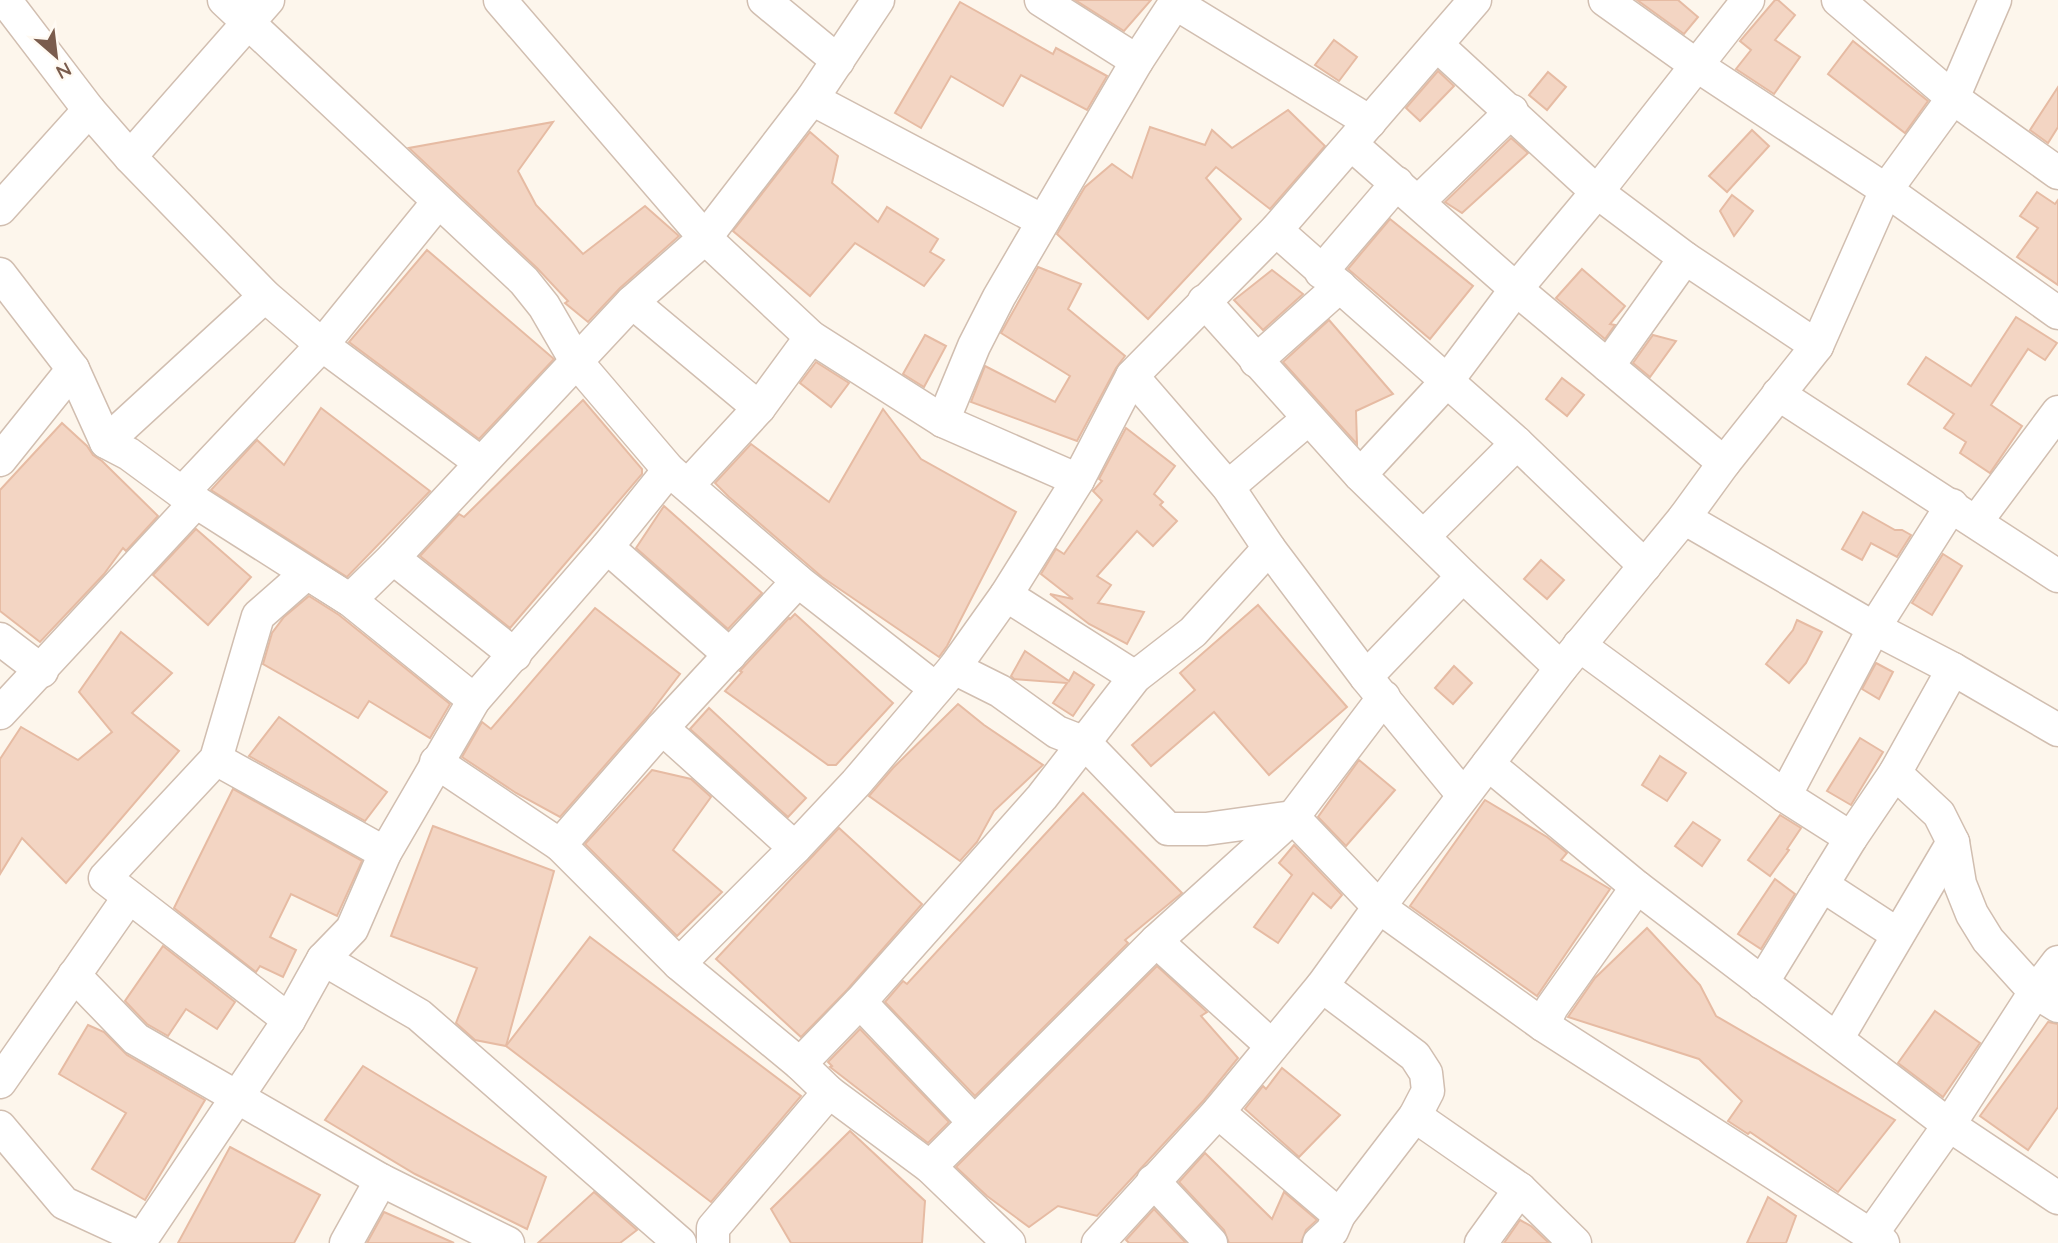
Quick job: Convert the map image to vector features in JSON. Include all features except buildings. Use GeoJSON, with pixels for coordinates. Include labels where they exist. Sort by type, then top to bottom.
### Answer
{"type":"FeatureCollection","features":[{"type":"Feature","properties":{"kind":"street"},"geometry":{"type":"LineString","coordinates":[[5,0],[89,110],[130,158],[265,296],[322,345],[481,463]]}},
{"type":"Feature","properties":{"kind":"street"},"geometry":{"type":"LineString","coordinates":[[224,0],[258,11],[438,202],[524,281],[544,306],[576,361],[678,478],[798,581],[945,678],[1000,691],[1057,732],[1085,743],[1168,829],[1206,829],[1293,817]]}},
{"type":"Feature","properties":{"kind":"street"},"geometry":{"type":"LineString","coordinates":[[500,0],[705,238],[811,337],[943,421],[1078,480]]}},
{"type":"Feature","properties":{"kind":"street"},"geometry":{"type":"LineString","coordinates":[[764,0],[838,61]]}},
{"type":"Feature","properties":{"kind":"street"},"geometry":{"type":"LineString","coordinates":[[351,600],[632,302],[705,238],[813,99],[878,0]]}},
{"type":"Feature","properties":{"kind":"street"},"geometry":{"type":"LineString","coordinates":[[1041,0],[1137,61]]}},
{"type":"Feature","properties":{"kind":"street"},"geometry":{"type":"LineString","coordinates":[[1605,0],[1696,65],[1886,190],[2058,313]]}},
{"type":"Feature","properties":{"kind":"street"},"geometry":{"type":"LineString","coordinates":[[1360,475],[1447,381],[1516,289],[1597,192],[1748,0]]}},
{"type":"Feature","properties":{"kind":"street"},"geometry":{"type":"LineString","coordinates":[[1838,0],[1953,97],[2058,173]]}},
{"type":"Feature","properties":{"kind":"street"},"geometry":{"type":"LineString","coordinates":[[1107,1239],[1153,1181],[1218,1112],[1322,986],[1570,657],[1684,518],[1817,346],[1886,190],[1953,97],[1993,1]]}},
{"type":"Feature","properties":{"kind":"street"},"geometry":{"type":"LineString","coordinates":[[943,421],[974,346],[1043,221],[1137,61],[1176,2],[1360,133],[1408,193],[1516,289],[1724,463]]}},
{"type":"Feature","properties":{"kind":"street"},"geometry":{"type":"LineString","coordinates":[[679,964],[796,848],[856,783],[945,678],[1006,595],[1078,480],[1132,376],[1203,301],[1276,230],[1437,45],[1463,4]]}},
{"type":"Feature","properties":{"kind":"street"},"geometry":{"type":"LineString","coordinates":[[130,158],[258,11]]}},
{"type":"Feature","properties":{"kind":"street"},"geometry":{"type":"LineString","coordinates":[[1437,45],[1512,111],[1597,192],[1685,258],[1817,346]]}},
{"type":"Feature","properties":{"kind":"street"},"geometry":{"type":"LineString","coordinates":[[813,99],[1043,221]]}},
{"type":"Feature","properties":{"kind":"street"},"geometry":{"type":"LineString","coordinates":[[0,209],[89,110]]}},
{"type":"Feature","properties":{"kind":"street"},"geometry":{"type":"LineString","coordinates":[[1256,361],[1408,193],[1512,111]]}},
{"type":"Feature","properties":{"kind":"street"},"geometry":{"type":"LineString","coordinates":[[0,713],[42,670],[322,345],[438,202]]}},
{"type":"Feature","properties":{"kind":"street"},"geometry":{"type":"LineString","coordinates":[[1276,230],[1517,443],[1645,566]]}},
{"type":"Feature","properties":{"kind":"street"},"geometry":{"type":"LineString","coordinates":[[1608,366],[1685,258]]}},
{"type":"Feature","properties":{"kind":"street"},"geometry":{"type":"LineString","coordinates":[[0,275],[73,369],[106,442],[129,454],[189,497],[351,600],[474,700]]}},
{"type":"Feature","properties":{"kind":"street"},"geometry":{"type":"LineString","coordinates":[[106,442],[265,296]]}},
{"type":"Feature","properties":{"kind":"street"},"geometry":{"type":"LineString","coordinates":[[1203,301],[1360,475],[1462,576],[1570,657],[1851,838]]}},
{"type":"Feature","properties":{"kind":"street"},"geometry":{"type":"LineString","coordinates":[[632,302],[759,408]]}},
{"type":"Feature","properties":{"kind":"street"},"geometry":{"type":"LineString","coordinates":[[0,1127],[64,1203],[141,1241],[289,1020],[323,959],[352,929],[386,853],[474,700],[607,547],[678,478],[759,408],[811,337]]}},
{"type":"Feature","properties":{"kind":"street"},"geometry":{"type":"LineString","coordinates":[[0,460],[73,369]]}},
{"type":"Feature","properties":{"kind":"street"},"geometry":{"type":"LineString","coordinates":[[1132,376],[1228,487],[1269,548],[1375,687],[1464,796]]}},
{"type":"Feature","properties":{"kind":"street"},"geometry":{"type":"LineString","coordinates":[[1778,394],[2058,576]]}},
{"type":"Feature","properties":{"kind":"street"},"geometry":{"type":"LineString","coordinates":[[1785,796],[1874,628],[1964,514],[2058,411]]}},
{"type":"Feature","properties":{"kind":"street"},"geometry":{"type":"LineString","coordinates":[[1228,487],[1308,419]]}},
{"type":"Feature","properties":{"kind":"street"},"geometry":{"type":"LineString","coordinates":[[1424,536],[1517,443]]}},
{"type":"Feature","properties":{"kind":"street"},"geometry":{"type":"LineString","coordinates":[[1684,518],[2058,730]]}},
{"type":"Feature","properties":{"kind":"street"},"geometry":{"type":"LineString","coordinates":[[607,547],[730,655]]}},
{"type":"Feature","properties":{"kind":"street"},"geometry":{"type":"LineString","coordinates":[[800,1064],[860,1002],[1042,797],[1135,677],[1193,632],[1269,548]]}},
{"type":"Feature","properties":{"kind":"street"},"geometry":{"type":"LineString","coordinates":[[393,558],[515,655]]}},
{"type":"Feature","properties":{"kind":"street"},"geometry":{"type":"LineString","coordinates":[[289,1020],[105,878],[216,759],[258,616],[307,573],[351,600]]}},
{"type":"Feature","properties":{"kind":"street"},"geometry":{"type":"LineString","coordinates":[[930,1167],[1156,941],[1293,817],[1375,687],[1462,576]]}},
{"type":"Feature","properties":{"kind":"street"},"geometry":{"type":"LineString","coordinates":[[560,845],[662,728],[798,581]]}},
{"type":"Feature","properties":{"kind":"street"},"geometry":{"type":"LineString","coordinates":[[1006,595],[1135,677]]}},
{"type":"Feature","properties":{"kind":"street"},"geometry":{"type":"LineString","coordinates":[[0,639],[42,670]]}},
{"type":"Feature","properties":{"kind":"street"},"geometry":{"type":"LineString","coordinates":[[1762,983],[1851,838],[1895,773],[1953,669]]}},
{"type":"Feature","properties":{"kind":"street"},"geometry":{"type":"LineString","coordinates":[[662,728],[796,848]]}},
{"type":"Feature","properties":{"kind":"street"},"geometry":{"type":"LineString","coordinates":[[216,759],[386,853]]}},
{"type":"Feature","properties":{"kind":"street"},"geometry":{"type":"LineString","coordinates":[[436,762],[560,845],[679,964],[800,1064],[829,1092],[930,1167],[1009,1243]]}},
{"type":"Feature","properties":{"kind":"street"},"geometry":{"type":"LineString","coordinates":[[1488,764],[1637,887],[1762,983],[1949,1125],[2058,1198]]}},
{"type":"Feature","properties":{"kind":"street"},"geometry":{"type":"LineString","coordinates":[[1895,773],[1939,814],[1953,842],[1959,884],[1972,914],[1988,940],[2047,999]]}},
{"type":"Feature","properties":{"kind":"street"},"geometry":{"type":"LineString","coordinates":[[1293,817],[1379,907],[1543,1025],[1877,1239],[1949,1125],[2047,999],[2058,962]]}},
{"type":"Feature","properties":{"kind":"street"},"geometry":{"type":"LineString","coordinates":[[1837,1039],[1953,842]]}},
{"type":"Feature","properties":{"kind":"street"},"geometry":{"type":"LineString","coordinates":[[1822,886],[1897,934]]}},
{"type":"Feature","properties":{"kind":"street"},"geometry":{"type":"LineString","coordinates":[[1543,1025],[1552,1007],[1637,887]]}},
{"type":"Feature","properties":{"kind":"street"},"geometry":{"type":"LineString","coordinates":[[0,1082],[130,897]]}},
{"type":"Feature","properties":{"kind":"street"},"geometry":{"type":"LineString","coordinates":[[1156,941],[1272,1046]]}},
{"type":"Feature","properties":{"kind":"street"},"geometry":{"type":"LineString","coordinates":[[323,959],[419,1014],[680,1243]]}},
{"type":"Feature","properties":{"kind":"street"},"geometry":{"type":"LineString","coordinates":[[74,975],[136,1039],[381,1180],[508,1243]]}},
{"type":"Feature","properties":{"kind":"street"},"geometry":{"type":"LineString","coordinates":[[1218,1112],[1332,1233],[1415,1116],[1428,1091],[1426,1073],[1415,1056],[1322,986]]}},
{"type":"Feature","properties":{"kind":"street"},"geometry":{"type":"LineString","coordinates":[[860,1002],[974,1122]]}},
{"type":"Feature","properties":{"kind":"street"},"geometry":{"type":"LineString","coordinates":[[713,1243],[713,1228],[829,1092]]}},
{"type":"Feature","properties":{"kind":"street"},"geometry":{"type":"LineString","coordinates":[[1415,1116],[1520,1189],[1575,1243]]}},
{"type":"Feature","properties":{"kind":"street"},"geometry":{"type":"LineString","coordinates":[[346,1243],[381,1180]]}},
{"type":"Feature","properties":{"kind":"street"},"geometry":{"type":"LineString","coordinates":[[1153,1181],[1212,1243]]}},
{"type":"Feature","properties":{"kind":"street"},"geometry":{"type":"LineString","coordinates":[[1481,1243],[1520,1189]]}}]}
